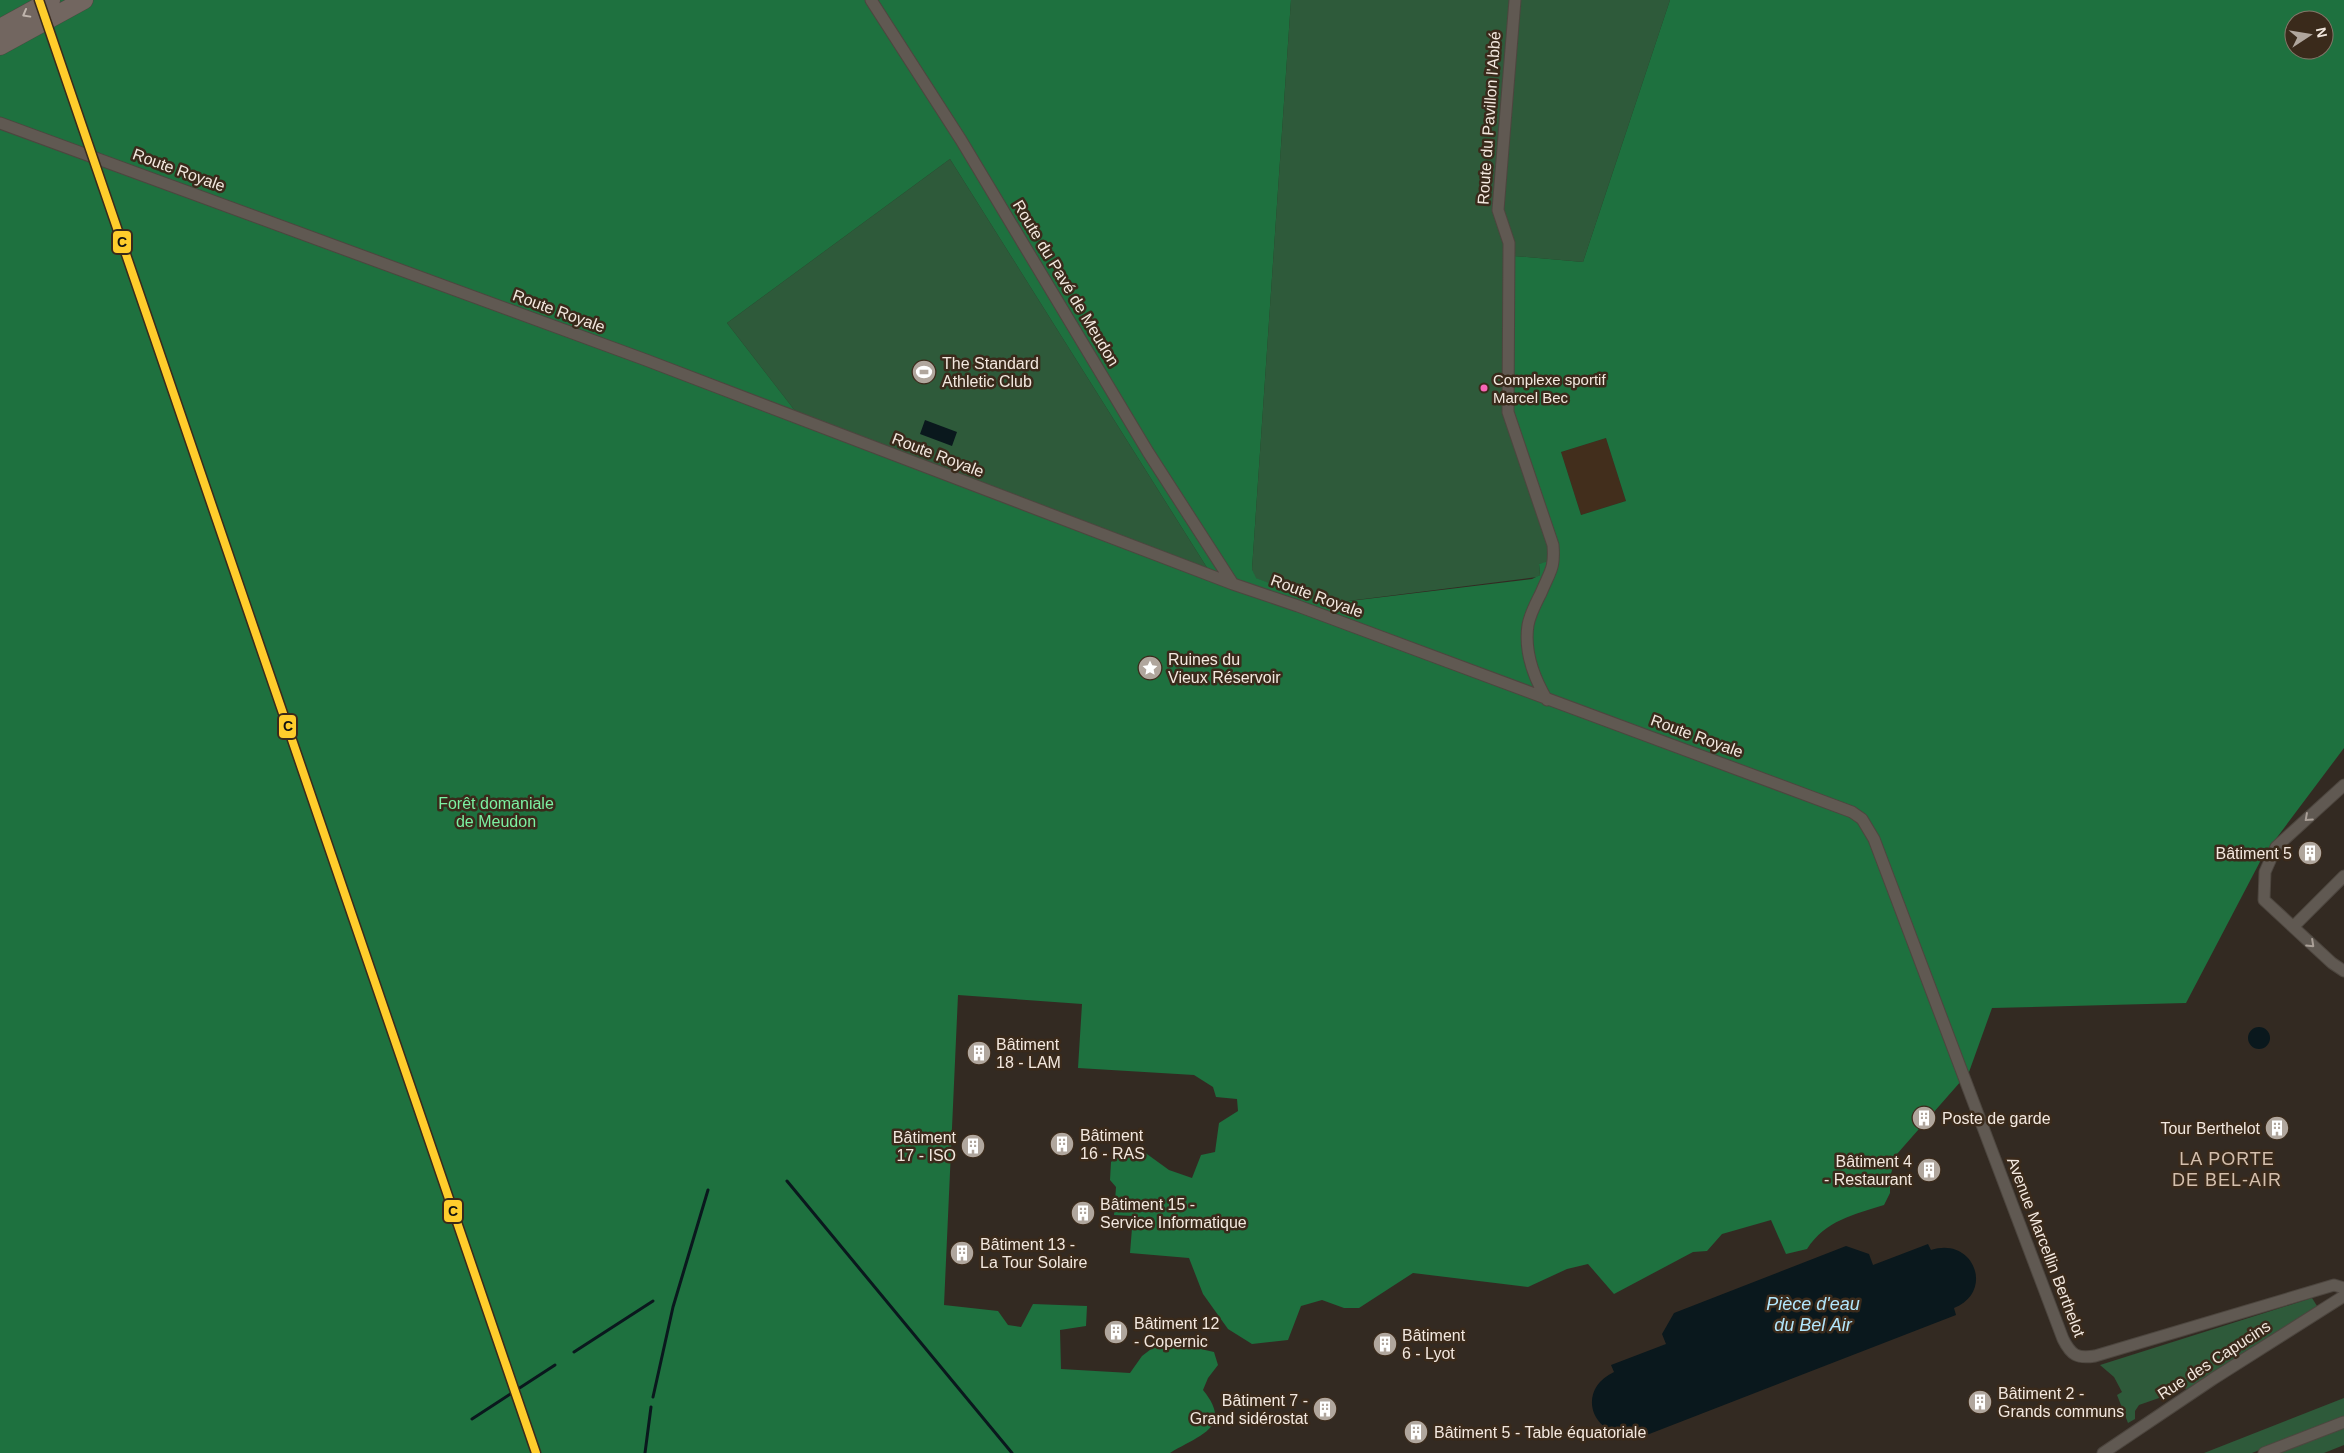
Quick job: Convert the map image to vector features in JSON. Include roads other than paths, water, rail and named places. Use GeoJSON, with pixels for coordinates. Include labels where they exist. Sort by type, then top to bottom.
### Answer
{"type":"FeatureCollection","features":[{"type":"Feature","properties":{"kind":"highway"},"geometry":{"type":"LineString","coordinates":[[0,28],[51,0]]}},
{"type":"Feature","properties":{"kind":"highway"},"geometry":{"type":"LineString","coordinates":[[0,46],[84,0]]}},
{"type":"Feature","properties":{"kind":"street","name":"Route du Pavé de Meudon"},"geometry":{"type":"LineString","coordinates":[[871,0],[961,140],[1148,452],[1233,584]]}},
{"type":"Feature","properties":{"kind":"street","name":"Route du Pavillon l'Abbé"},"geometry":{"type":"LineString","coordinates":[[1515,0],[1498,210],[1510,243],[1506,393],[1512,430],[1553,545],[1554,564],[1528,624],[1527,641],[1536,678],[1547,700]]}},
{"type":"Feature","properties":{"kind":"street","name":"Route Royale"},"geometry":{"type":"LineString","coordinates":[[0,122],[627,354],[1233,584],[1307,609],[1547,700],[1773,781],[1852,812],[1862,819],[1869,828],[1965,1081]]}},
{"type":"Feature","properties":{"kind":"street"},"geometry":{"type":"LineString","coordinates":[[2344,785],[2276,847],[2265,872],[2264,900],[2332,963],[2344,971]]}},
{"type":"Feature","properties":{"kind":"street"},"geometry":{"type":"LineString","coordinates":[[2293,927],[2344,876]]}},
{"type":"Feature","properties":{"kind":"street","name":"Avenue Marcellin Berthelot"},"geometry":{"type":"LineString","coordinates":[[1965,1081],[2063,1339],[2074,1356],[2081,1358],[2095,1356],[2334,1285],[2344,1288]]}},
{"type":"Feature","properties":{"kind":"street","name":"Rue des Capucins"},"geometry":{"type":"LineString","coordinates":[[2103,1453],[2213,1379],[2344,1296]]}},
{"type":"Feature","properties":{"kind":"street"},"geometry":{"type":"LineString","coordinates":[[2264,1453],[2344,1422]]}},
{"type":"Feature","properties":{"kind":"water"},"geometry":{"type":"Polygon","coordinates":[[[925,420],[957,432],[952,446],[920,434],[925,420]]]}},
{"type":"Feature","properties":{"kind":"water"},"geometry":{"type":"Polygon","coordinates":[[[2259,1027],[2267,1030],[2270,1038],[2267,1046],[2259,1049],[2251,1046],[2248,1038],[2251,1030],[2259,1027]]]}},
{"type":"Feature","properties":{"kind":"water","name":"Pièce d'eau du Bel Air"},"geometry":{"type":"Polygon","coordinates":[[[1928,1244],[1931,1250],[1946,1248],[1958,1251],[1968,1258],[1974,1268],[1976,1279],[1974,1290],[1967,1300],[1954,1308],[1956,1315],[1639,1438],[1637,1431],[1622,1433],[1610,1430],[1600,1423],[1594,1413],[1592,1402],[1594,1391],[1601,1380],[1614,1372],[1611,1365],[1666,1344],[1662,1334],[1674,1313],[1846,1246],[1869,1254],[1873,1265],[1928,1244]]]}},
{"type":"Feature","properties":{"kind":"waterway"},"geometry":{"type":"LineString","coordinates":[[787,1181],[1012,1453]]}},
{"type":"Feature","properties":{"kind":"waterway"},"geometry":{"type":"LineString","coordinates":[[653,1397],[673,1307],[708,1190]]}},
{"type":"Feature","properties":{"kind":"waterway"},"geometry":{"type":"LineString","coordinates":[[574,1352],[653,1301]]}},
{"type":"Feature","properties":{"kind":"waterway"},"geometry":{"type":"LineString","coordinates":[[472,1419],[555,1365]]}},
{"type":"Feature","properties":{"kind":"waterway"},"geometry":{"type":"LineString","coordinates":[[645,1453],[651,1407]]}},
{"type":"Feature","properties":{"kind":"place","name":"The Standard Athletic Club"},"geometry":{"type":"Point","coordinates":[924,372]}},
{"type":"Feature","properties":{"kind":"place","name":"Complexe sportif Marcel Bec"},"geometry":{"type":"Point","coordinates":[1484,388]}},
{"type":"Feature","properties":{"kind":"place","name":"Ruines du Vieux Réservoir"},"geometry":{"type":"Point","coordinates":[1150,668]}},
{"type":"Feature","properties":{"kind":"place","name":"Bâtiment 5"},"geometry":{"type":"Point","coordinates":[2310,853]}},
{"type":"Feature","properties":{"kind":"place","name":"Bâtiment 18 - LAM"},"geometry":{"type":"Point","coordinates":[979,1053]}},
{"type":"Feature","properties":{"kind":"place","name":"Poste de garde"},"geometry":{"type":"Point","coordinates":[1924,1118]}},
{"type":"Feature","properties":{"kind":"place","name":"Tour Berthelot"},"geometry":{"type":"Point","coordinates":[2277,1128]}},
{"type":"Feature","properties":{"kind":"place","name":"Bâtiment 16 - RAS"},"geometry":{"type":"Point","coordinates":[1062,1144]}},
{"type":"Feature","properties":{"kind":"place","name":"Bâtiment 17 - ISO"},"geometry":{"type":"Point","coordinates":[973,1146]}},
{"type":"Feature","properties":{"kind":"place","name":"Bâtiment 4 - Restaurant"},"geometry":{"type":"Point","coordinates":[1929,1170]}},
{"type":"Feature","properties":{"kind":"place","name":"Bâtiment 15 - Service Informatique"},"geometry":{"type":"Point","coordinates":[1083,1213]}},
{"type":"Feature","properties":{"kind":"place","name":"Bâtiment 13 - La Tour Solaire"},"geometry":{"type":"Point","coordinates":[962,1253]}},
{"type":"Feature","properties":{"kind":"place","name":"Bâtiment 12 - Copernic"},"geometry":{"type":"Point","coordinates":[1116,1332]}},
{"type":"Feature","properties":{"kind":"place","name":"Bâtiment 6 - Lyot"},"geometry":{"type":"Point","coordinates":[1385,1344]}},
{"type":"Feature","properties":{"kind":"place","name":"Bâtiment 2 - Grands communs"},"geometry":{"type":"Point","coordinates":[1980,1402]}},
{"type":"Feature","properties":{"kind":"place","name":"Bâtiment 7 - Grand sidérostat"},"geometry":{"type":"Point","coordinates":[1325,1409]}},
{"type":"Feature","properties":{"kind":"place","name":"Bâtiment 5 - Table équatoriale"},"geometry":{"type":"Point","coordinates":[1416,1432]}},
{"type":"Feature","properties":{"kind":"district","name":"LA PORTE DE BEL-AIR"},"geometry":{"type":"Point","coordinates":[2227,1169]}},
{"type":"Feature","properties":{"kind":"park label","name":"Forêt domaniale de Meudon"},"geometry":{"type":"Point","coordinates":[496,812]}}]}
